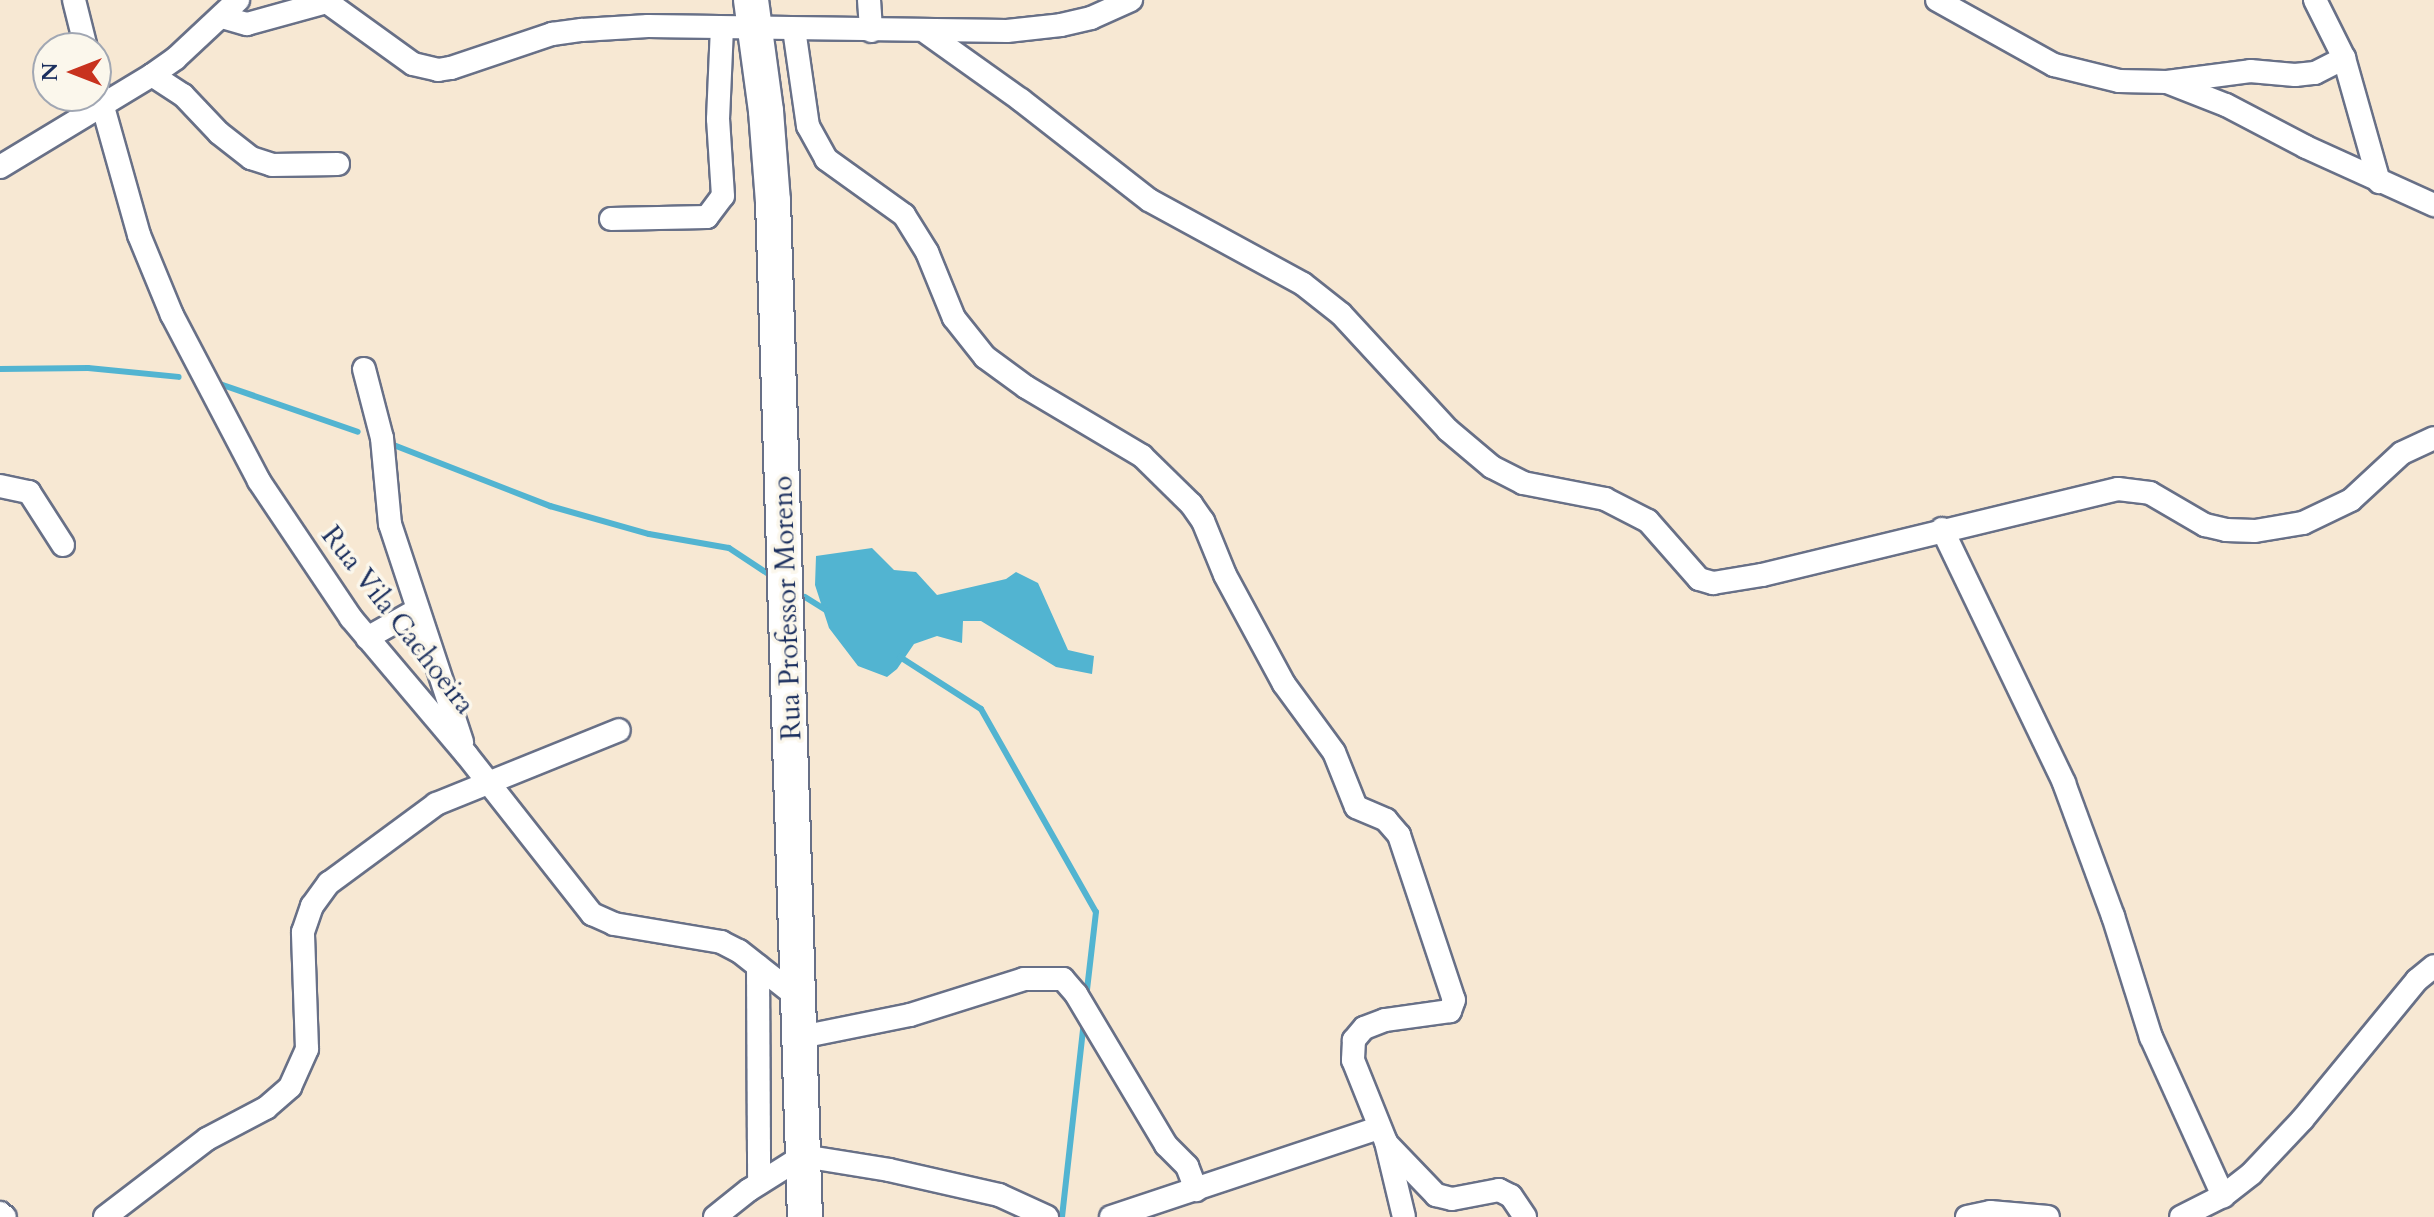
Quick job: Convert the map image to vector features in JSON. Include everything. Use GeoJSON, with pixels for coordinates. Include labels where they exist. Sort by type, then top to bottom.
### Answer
{"type":"FeatureCollection","features":[{"type":"Feature","properties":{"kind":"highway","name":"Rua Professor Moreno"},"geometry":{"type":"LineString","coordinates":[[754,14],[773,201],[805,1217]]}},
{"type":"Feature","properties":{"kind":"street"},"geometry":{"type":"LineString","coordinates":[[74,0],[82,32]]}},
{"type":"Feature","properties":{"kind":"street"},"geometry":{"type":"LineString","coordinates":[[112,88],[152,75],[238,0]]}},
{"type":"Feature","properties":{"kind":"street"},"geometry":{"type":"LineString","coordinates":[[869,0],[871,31]]}},
{"type":"Feature","properties":{"kind":"street"},"geometry":{"type":"LineString","coordinates":[[222,17],[247,24],[327,2],[413,64],[438,70],[552,34],[648,26],[722,28],[754,14],[794,29],[927,33],[1007,31],[1091,18],[1131,0]]}},
{"type":"Feature","properties":{"kind":"street"},"geometry":{"type":"LineString","coordinates":[[1937,0],[2054,65],[2119,81],[2167,82],[2250,71],[2295,75],[2315,73],[2344,58]]}},
{"type":"Feature","properties":{"kind":"street"},"geometry":{"type":"LineString","coordinates":[[2315,0],[2344,58],[2379,182]]}},
{"type":"Feature","properties":{"kind":"street"},"geometry":{"type":"LineString","coordinates":[[611,219],[707,217],[723,196],[718,119],[722,28]]}},
{"type":"Feature","properties":{"kind":"street"},"geometry":{"type":"LineString","coordinates":[[794,29],[808,126],[826,159],[904,215],[927,252],[954,318],[985,357],[1026,387],[1142,456],[1191,504],[1203,521],[1225,575],[1284,684],[1300,710],[1329,742],[1359,811],[1386,820],[1399,835],[1454,1000],[1454,1007],[1445,1013],[1404,1015],[1364,1028],[1358,1033],[1353,1060],[1382,1135],[1404,1217]]}},
{"type":"Feature","properties":{"kind":"street"},"geometry":{"type":"LineString","coordinates":[[927,33],[1021,100],[1149,200],[1303,284],[1341,314],[1448,430],[1492,467],[1523,483],[1605,499],[1626,509],[1648,521],[1699,579],[1713,583],[1762,575],[1942,529],[2118,489],[2150,493],[2205,525],[2226,530],[2255,531],[2303,523],[2351,500],[2402,453],[2434,438]]}},
{"type":"Feature","properties":{"kind":"street"},"geometry":{"type":"LineString","coordinates":[[152,75],[183,95],[219,133],[251,158],[272,165],[338,164]]}},
{"type":"Feature","properties":{"kind":"street"},"geometry":{"type":"LineString","coordinates":[[2167,82],[2226,105],[2379,182],[2434,205]]}},
{"type":"Feature","properties":{"kind":"street"},"geometry":{"type":"LineString","coordinates":[[0,167],[73,112]]}},
{"type":"Feature","properties":{"kind":"street","name":"Rua Vila Cachoeira"},"geometry":{"type":"LineString","coordinates":[[105,112],[139,235],[172,315],[259,481],[367,638],[466,754],[592,914],[614,924],[721,942],[800,999]]}},
{"type":"Feature","properties":{"kind":"street"},"geometry":{"type":"LineString","coordinates":[[364,369],[382,438],[386,509],[466,754]]}},
{"type":"Feature","properties":{"kind":"street"},"geometry":{"type":"LineString","coordinates":[[0,486],[29,492],[63,545]]}},
{"type":"Feature","properties":{"kind":"street"},"geometry":{"type":"LineString","coordinates":[[1942,529],[2064,783],[2108,901],[2151,1037],[2223,1196]]}},
{"type":"Feature","properties":{"kind":"street"},"geometry":{"type":"LineString","coordinates":[[367,638],[417,610]]}},
{"type":"Feature","properties":{"kind":"street"},"geometry":{"type":"LineString","coordinates":[[105,1217],[207,1139],[266,1108],[290,1087],[307,1049],[303,932],[312,906],[329,883],[428,809],[619,730]]}},
{"type":"Feature","properties":{"kind":"street"},"geometry":{"type":"LineString","coordinates":[[758,966],[759,1183]]}},
{"type":"Feature","properties":{"kind":"street"},"geometry":{"type":"LineString","coordinates":[[2181,1217],[2223,1196],[2252,1173],[2302,1120],[2380,1023],[2434,966]]}},
{"type":"Feature","properties":{"kind":"street"},"geometry":{"type":"LineString","coordinates":[[801,1037],[910,1015],[1024,979],[1063,979],[1076,994],[1166,1145],[1187,1166],[1196,1190]]}},
{"type":"Feature","properties":{"kind":"street"},"geometry":{"type":"LineString","coordinates":[[1111,1217],[1382,1135]]}},
{"type":"Feature","properties":{"kind":"street"},"geometry":{"type":"LineString","coordinates":[[1382,1135],[1436,1195],[1452,1199],[1494,1189],[1504,1191],[1525,1217]]}},
{"type":"Feature","properties":{"kind":"street"},"geometry":{"type":"LineString","coordinates":[[715,1217],[759,1183],[803,1156],[999,1195],[1047,1217]]}},
{"type":"Feature","properties":{"kind":"street"},"geometry":{"type":"LineString","coordinates":[[1967,1217],[1990,1212],[2048,1217]]}},
{"type":"Feature","properties":{"kind":"street"},"geometry":{"type":"LineString","coordinates":[[0,1213],[5,1217]]}},
{"type":"Feature","properties":{"kind":"water"},"geometry":{"type":"Polygon","coordinates":[[[872,548],[894,570],[916,572],[937,595],[1006,579],[1016,572],[1038,583],[1068,650],[1094,656],[1092,674],[1056,667],[981,621],[963,621],[962,643],[937,636],[914,644],[897,669],[887,677],[858,666],[829,628],[815,585],[816,556],[872,548]]]}},
{"type":"Feature","properties":{"kind":"waterway"},"geometry":{"type":"LineString","coordinates":[[0,369],[88,368],[179,377]]}},
{"type":"Feature","properties":{"kind":"waterway"},"geometry":{"type":"LineString","coordinates":[[214,382],[358,432]]}},
{"type":"Feature","properties":{"kind":"waterway"},"geometry":{"type":"LineString","coordinates":[[391,444],[550,506],[649,534],[729,548],[770,575]]}},
{"type":"Feature","properties":{"kind":"waterway"},"geometry":{"type":"LineString","coordinates":[[805,597],[826,610]]}},
{"type":"Feature","properties":{"kind":"waterway"},"geometry":{"type":"LineString","coordinates":[[900,657],[981,709],[1096,912],[1086,999]]}},
{"type":"Feature","properties":{"kind":"waterway"},"geometry":{"type":"LineString","coordinates":[[1062,1217],[1084,1022]]}}]}
